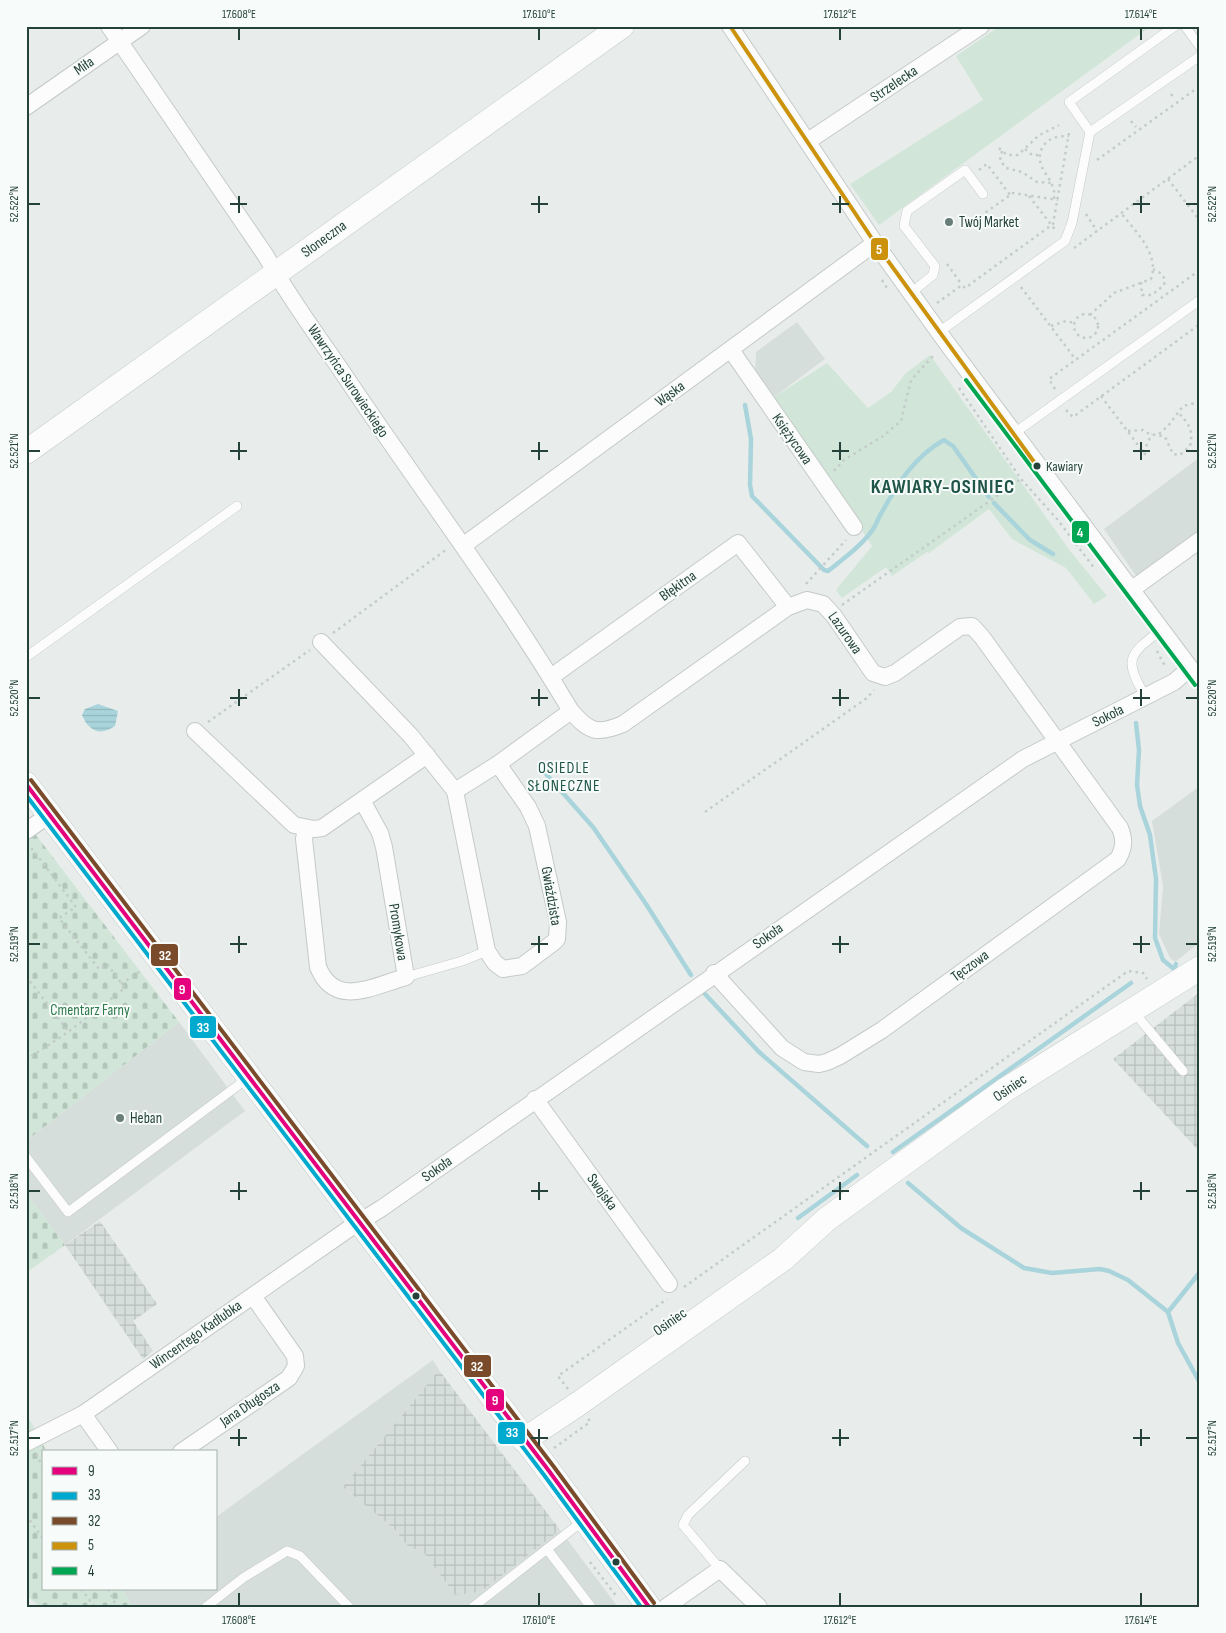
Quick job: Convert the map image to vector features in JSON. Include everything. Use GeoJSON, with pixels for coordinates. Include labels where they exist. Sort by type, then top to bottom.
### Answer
{"type":"FeatureCollection","features":[{"type":"Feature","properties":{"kind":"street","name":"Wawrzyńca Surowieckiego"},"geometry":{"type":"LineString","coordinates":[[108,26],[383,432],[464,545],[551,677],[571,711],[584,726],[593,730]]}},
{"type":"Feature","properties":{"kind":"street","name":"Miła"},"geometry":{"type":"LineString","coordinates":[[26,107],[142,26]]}},
{"type":"Feature","properties":{"kind":"street","name":"Słoneczna"},"geometry":{"type":"LineString","coordinates":[[26,452],[622,26]]}},
{"type":"Feature","properties":{"kind":"street"},"geometry":{"type":"LineString","coordinates":[[730,26],[911,293],[1013,434],[1194,675]]}},
{"type":"Feature","properties":{"kind":"street","name":"Strzelecka"},"geometry":{"type":"LineString","coordinates":[[808,141],[981,26]]}},
{"type":"Feature","properties":{"kind":"street","name":"Wąska"},"geometry":{"type":"LineString","coordinates":[[464,545],[876,243]]}},
{"type":"Feature","properties":{"kind":"street","name":"Księżycowa"},"geometry":{"type":"LineString","coordinates":[[731,350],[854,528]]}},
{"type":"Feature","properties":{"kind":"street"},"geometry":{"type":"LineString","coordinates":[[1131,590],[1200,540]]}},
{"type":"Feature","properties":{"kind":"street","name":"Błękitna"},"geometry":{"type":"LineString","coordinates":[[551,677],[738,543],[788,607]]}},
{"type":"Feature","properties":{"kind":"street","name":"Lazurowa"},"geometry":{"type":"LineString","coordinates":[[593,730],[603,731],[623,724],[788,607],[807,600],[823,604],[831,612],[873,673],[885,677]]}},
{"type":"Feature","properties":{"kind":"street"},"geometry":{"type":"LineString","coordinates":[[885,677],[895,673],[960,627],[972,626],[982,637],[1056,741]]}},
{"type":"Feature","properties":{"kind":"street"},"geometry":{"type":"LineString","coordinates":[[321,642],[427,755],[455,791],[487,952]]}},
{"type":"Feature","properties":{"kind":"street","name":"Sokoła"},"geometry":{"type":"LineString","coordinates":[[358,1222],[382,1208],[1023,759],[1146,698],[1174,682],[1194,675]]}},
{"type":"Feature","properties":{"kind":"street"},"geometry":{"type":"LineString","coordinates":[[455,791],[498,764],[571,711]]}},
{"type":"Feature","properties":{"kind":"street"},"geometry":{"type":"LineString","coordinates":[[195,731],[294,825],[306,828],[322,828],[363,802],[427,755]]}},
{"type":"Feature","properties":{"kind":"street","name":"Tęczowa"},"geometry":{"type":"LineString","coordinates":[[714,974],[782,1048],[804,1062],[819,1064],[828,1062],[882,1030],[1118,859],[1124,847],[1124,837],[1120,828],[1056,741]]}},
{"type":"Feature","properties":{"kind":"street","name":"Gwiaździsta"},"geometry":{"type":"LineString","coordinates":[[487,952],[495,963],[503,969],[514,969],[522,966],[550,947],[557,939],[558,931],[537,826],[528,807],[498,764]]}},
{"type":"Feature","properties":{"kind":"street"},"geometry":{"type":"LineString","coordinates":[[26,784],[649,1607]]}},
{"type":"Feature","properties":{"kind":"street","name":"Promykowa"},"geometry":{"type":"LineString","coordinates":[[306,828],[304,838],[318,967],[321,975],[335,989],[351,993],[406,977],[384,847],[380,833],[363,802]]}},
{"type":"Feature","properties":{"kind":"street"},"geometry":{"type":"LineString","coordinates":[[26,831],[49,815]]}},
{"type":"Feature","properties":{"kind":"street","name":"Osiniec"},"geometry":{"type":"LineString","coordinates":[[520,1435],[586,1399],[783,1259],[827,1219],[1005,1090],[1200,968]]}},
{"type":"Feature","properties":{"kind":"street","name":"Swojska"},"geometry":{"type":"LineString","coordinates":[[535,1099],[669,1284]]}},
{"type":"Feature","properties":{"kind":"street","name":"Wincentego Kadłubka"},"geometry":{"type":"LineString","coordinates":[[28,1443],[83,1414],[358,1222]]}},
{"type":"Feature","properties":{"kind":"street","name":"Jana Długosza"},"geometry":{"type":"LineString","coordinates":[[184,1450],[289,1378],[296,1366],[295,1356],[252,1296]]}},
{"type":"Feature","properties":{"kind":"street"},"geometry":{"type":"LineString","coordinates":[[83,1414],[109,1450]]}},
{"type":"Feature","properties":{"kind":"street"},"geometry":{"type":"LineString","coordinates":[[666,1607],[720,1569],[759,1607]]}},
{"type":"Feature","properties":{"kind":"lane"},"geometry":{"type":"LineString","coordinates":[[1090,132],[1069,102],[1175,26]]}},
{"type":"Feature","properties":{"kind":"lane"},"geometry":{"type":"LineString","coordinates":[[1185,26],[1200,47]]}},
{"type":"Feature","properties":{"kind":"lane"},"geometry":{"type":"LineString","coordinates":[[939,332],[1065,241],[1072,222],[1090,132],[1200,56]]}},
{"type":"Feature","properties":{"kind":"lane"},"geometry":{"type":"LineString","coordinates":[[911,293],[933,275],[935,266],[904,226],[907,211],[965,170],[983,194]]}},
{"type":"Feature","properties":{"kind":"lane"},"geometry":{"type":"LineString","coordinates":[[1013,434],[1200,300]]}},
{"type":"Feature","properties":{"kind":"lane"},"geometry":{"type":"LineString","coordinates":[[26,658],[237,506]]}},
{"type":"Feature","properties":{"kind":"lane"},"geometry":{"type":"LineString","coordinates":[[1146,698],[1133,676],[1131,664],[1133,654],[1161,630]]}},
{"type":"Feature","properties":{"kind":"lane"},"geometry":{"type":"LineString","coordinates":[[406,977],[487,952]]}},
{"type":"Feature","properties":{"kind":"lane"},"geometry":{"type":"LineString","coordinates":[[1133,1010],[1183,1071]]}},
{"type":"Feature","properties":{"kind":"lane"},"geometry":{"type":"LineString","coordinates":[[26,1157],[68,1212],[249,1077]]}},
{"type":"Feature","properties":{"kind":"lane"},"geometry":{"type":"LineString","coordinates":[[720,1569],[684,1525],[688,1515],[745,1461]]}},
{"type":"Feature","properties":{"kind":"lane"},"geometry":{"type":"LineString","coordinates":[[473,1607],[584,1520]]}},
{"type":"Feature","properties":{"kind":"lane"},"geometry":{"type":"LineString","coordinates":[[547,1549],[591,1607]]}},
{"type":"Feature","properties":{"kind":"lane"},"geometry":{"type":"LineString","coordinates":[[206,1607],[243,1578],[287,1552],[300,1556],[349,1607]]}},
{"type":"Feature","properties":{"kind":"path"},"geometry":{"type":"LineString","coordinates":[[1094,162],[1200,86]]}},
{"type":"Feature","properties":{"kind":"path"},"geometry":{"type":"LineString","coordinates":[[1171,94],[1175,99]]}},
{"type":"Feature","properties":{"kind":"path"},"geometry":{"type":"LineString","coordinates":[[1131,121],[1136,127]]}},
{"type":"Feature","properties":{"kind":"path"},"geometry":{"type":"LineString","coordinates":[[999,148],[1012,156],[1018,155],[1038,136],[1059,125]]}},
{"type":"Feature","properties":{"kind":"path"},"geometry":{"type":"LineString","coordinates":[[1047,132],[1053,138]]}},
{"type":"Feature","properties":{"kind":"path"},"geometry":{"type":"LineString","coordinates":[[943,259],[965,288],[1052,225],[1069,135],[1053,138],[1044,145],[1039,155],[1040,166],[1054,188],[1056,199]]}},
{"type":"Feature","properties":{"kind":"path"},"geometry":{"type":"LineString","coordinates":[[1025,149],[1032,155],[1039,155]]}},
{"type":"Feature","properties":{"kind":"path"},"geometry":{"type":"LineString","coordinates":[[1002,151],[1000,160],[1006,168],[1017,170],[1042,184],[1051,183]]}},
{"type":"Feature","properties":{"kind":"path"},"geometry":{"type":"LineString","coordinates":[[1074,249],[1200,155]]}},
{"type":"Feature","properties":{"kind":"path"},"geometry":{"type":"LineString","coordinates":[[978,170],[986,164],[1010,195]]}},
{"type":"Feature","properties":{"kind":"path"},"geometry":{"type":"LineString","coordinates":[[1168,179],[1200,221]]}},
{"type":"Feature","properties":{"kind":"path"},"geometry":{"type":"LineString","coordinates":[[975,220],[1013,193],[1056,199]]}},
{"type":"Feature","properties":{"kind":"path"},"geometry":{"type":"LineString","coordinates":[[1028,195],[1060,236]]}},
{"type":"Feature","properties":{"kind":"path"},"geometry":{"type":"LineString","coordinates":[[1086,213],[1098,231]]}},
{"type":"Feature","properties":{"kind":"path"},"geometry":{"type":"LineString","coordinates":[[1090,314],[1096,319],[1099,327],[1092,337],[1080,337],[1075,331],[1074,323],[1079,316],[1090,314],[1114,293],[1151,278],[1153,269],[1149,251],[1121,213]]}},
{"type":"Feature","properties":{"kind":"path"},"geometry":{"type":"LineString","coordinates":[[1141,282],[1142,295],[1152,295],[1164,286],[1165,280],[1162,274],[1153,269]]}},
{"type":"Feature","properties":{"kind":"path"},"geometry":{"type":"LineString","coordinates":[[1048,395],[1055,389],[1048,379],[1200,270]]}},
{"type":"Feature","properties":{"kind":"path"},"geometry":{"type":"LineString","coordinates":[[934,306],[962,285]]}},
{"type":"Feature","properties":{"kind":"path"},"geometry":{"type":"LineString","coordinates":[[1021,287],[1076,360]]}},
{"type":"Feature","properties":{"kind":"path"},"geometry":{"type":"LineString","coordinates":[[1051,326],[1066,321],[1074,323]]}},
{"type":"Feature","properties":{"kind":"path"},"geometry":{"type":"LineString","coordinates":[[1060,414],[1068,409],[1073,417],[1200,324]]}},
{"type":"Feature","properties":{"kind":"path"},"geometry":{"type":"LineString","coordinates":[[822,482],[844,460],[883,436],[901,421],[911,380],[935,353]]}},
{"type":"Feature","properties":{"kind":"path"},"geometry":{"type":"LineString","coordinates":[[1101,396],[1147,457]]}},
{"type":"Feature","properties":{"kind":"path"},"geometry":{"type":"LineString","coordinates":[[1158,434],[1168,426],[1183,406],[1200,402]]}},
{"type":"Feature","properties":{"kind":"path"},"geometry":{"type":"LineString","coordinates":[[1128,432],[1143,430],[1166,437],[1173,454],[1180,455],[1190,446],[1192,432],[1178,412]]}},
{"type":"Feature","properties":{"kind":"path"},"geometry":{"type":"LineString","coordinates":[[989,431],[1021,479],[1056,519]]}},
{"type":"Feature","properties":{"kind":"path"},"geometry":{"type":"LineString","coordinates":[[1143,452],[1152,434]]}},
{"type":"Feature","properties":{"kind":"path"},"geometry":{"type":"LineString","coordinates":[[831,612],[1021,479]]}},
{"type":"Feature","properties":{"kind":"path"},"geometry":{"type":"LineString","coordinates":[[788,607],[798,593],[848,538],[854,528]]}},
{"type":"Feature","properties":{"kind":"path"},"geometry":{"type":"LineString","coordinates":[[705,812],[867,698],[885,677]]}},
{"type":"Feature","properties":{"kind":"path"},"geometry":{"type":"LineString","coordinates":[[26,841],[76,907],[59,918],[100,969],[107,964],[125,988],[68,1032],[26,1060]]}},
{"type":"Feature","properties":{"kind":"path"},"geometry":{"type":"LineString","coordinates":[[122,984],[142,970]]}},
{"type":"Feature","properties":{"kind":"path"},"geometry":{"type":"LineString","coordinates":[[26,976],[68,1032]]}},
{"type":"Feature","properties":{"kind":"path"},"geometry":{"type":"LineString","coordinates":[[26,1515],[42,1537]]}},
{"type":"Feature","properties":{"kind":"path"},"geometry":{"type":"LineString","coordinates":[[82,1590],[94,1607]]}},
{"type":"Feature","properties":{"kind":"path"},"geometry":{"type":"LineString","coordinates":[[109,1590],[118,1607]]}},
{"type":"Feature","properties":{"kind":"shaded area"},"geometry":{"type":"Polygon","coordinates":[[[797,322],[825,359],[774,397],[755,372],[756,352],[797,322]]]}},
{"type":"Feature","properties":{"kind":"shaded area"},"geometry":{"type":"Polygon","coordinates":[[[1200,457],[1200,531],[1136,576],[1104,529],[1200,457]]]}},
{"type":"Feature","properties":{"kind":"shaded area"},"geometry":{"type":"Polygon","coordinates":[[[1200,786],[1200,942],[1175,962],[1170,958],[1159,934],[1163,886],[1152,821],[1200,786]]]}},
{"type":"Feature","properties":{"kind":"shaded area"},"geometry":{"type":"Polygon","coordinates":[[[1200,992],[1200,1152],[1113,1059],[1200,992]]]}},
{"type":"Feature","properties":{"kind":"shaded area"},"geometry":{"type":"Polygon","coordinates":[[[179,1022],[245,1111],[65,1245],[26,1193],[26,1141],[179,1022]]]}},
{"type":"Feature","properties":{"kind":"shaded area"},"geometry":{"type":"Polygon","coordinates":[[[100,1221],[157,1304],[133,1321],[153,1351],[143,1359],[65,1245],[100,1221]]]}},
{"type":"Feature","properties":{"kind":"shaded area"},"geometry":{"type":"Polygon","coordinates":[[[433,1360],[439,1370],[343,1487],[393,1528],[412,1551],[419,1546],[455,1595],[481,1592],[560,1530],[618,1607],[132,1607],[124,1590],[218,1590],[218,1516],[433,1360]]]}},
{"type":"Feature","properties":{"kind":"shaded area"},"geometry":{"type":"Polygon","coordinates":[[[439,1370],[560,1530],[481,1592],[455,1595],[419,1546],[412,1551],[393,1528],[343,1487],[439,1370]]]}},
{"type":"Feature","properties":{"kind":"green space"},"geometry":{"type":"Polygon","coordinates":[[[1000,26],[1151,26],[879,225],[850,184],[983,100],[956,56],[1000,26]]]}},
{"type":"Feature","properties":{"kind":"green space"},"geometry":{"type":"Polygon","coordinates":[[[930,355],[1071,552],[1107,596],[1094,604],[1066,568],[1012,539],[989,509],[929,553],[927,552],[892,576],[886,567],[842,598],[836,590],[872,546],[774,397],[827,363],[868,408],[891,392],[906,373],[930,355]]]}},
{"type":"Feature","properties":{"kind":"green space","name":"Cmentarz Farny"},"geometry":{"type":"Polygon","coordinates":[[[26,822],[179,1022],[26,1141],[26,822]]]}},
{"type":"Feature","properties":{"kind":"green space"},"geometry":{"type":"Polygon","coordinates":[[[26,1193],[65,1245],[26,1273],[26,1193]]]}},
{"type":"Feature","properties":{"kind":"green space"},"geometry":{"type":"Polygon","coordinates":[[[26,1413],[46,1450],[42,1450],[42,1590],[124,1590],[132,1607],[40,1607],[26,1595],[26,1413]]]}},
{"type":"Feature","properties":{"kind":"water"},"geometry":{"type":"Polygon","coordinates":[[[98,704],[118,711],[115,726],[105,731],[92,729],[82,715],[85,709],[98,704]]]}},
{"type":"Feature","properties":{"kind":"waterway"},"geometry":{"type":"LineString","coordinates":[[745,405],[751,439],[750,485],[752,496],[824,570],[828,571],[862,543],[908,471],[924,454],[944,440],[953,446],[989,497]]}},
{"type":"Feature","properties":{"kind":"waterway"},"geometry":{"type":"LineString","coordinates":[[994,503],[1030,540],[1053,554]]}},
{"type":"Feature","properties":{"kind":"waterway"},"geometry":{"type":"LineString","coordinates":[[1136,723],[1139,750],[1137,785],[1140,806],[1150,835],[1156,879],[1155,938],[1163,960],[1174,969],[1176,964]]}},
{"type":"Feature","properties":{"kind":"waterway"},"geometry":{"type":"LineString","coordinates":[[539,766],[593,827],[646,904],[691,975]]}},
{"type":"Feature","properties":{"kind":"waterway"},"geometry":{"type":"LineString","coordinates":[[893,1152],[1131,983]]}},
{"type":"Feature","properties":{"kind":"waterway"},"geometry":{"type":"LineString","coordinates":[[705,994],[759,1052],[867,1146]]}},
{"type":"Feature","properties":{"kind":"waterway"},"geometry":{"type":"LineString","coordinates":[[798,1218],[857,1175]]}},
{"type":"Feature","properties":{"kind":"waterway"},"geometry":{"type":"LineString","coordinates":[[908,1183],[961,1228],[1024,1268],[1052,1273],[1100,1269],[1109,1271],[1128,1280],[1168,1312]]}},
{"type":"Feature","properties":{"kind":"waterway"},"geometry":{"type":"LineString","coordinates":[[1200,1272],[1168,1312],[1178,1343],[1200,1383]]}},
{"type":"Feature","properties":{"kind":"transit line","name":"5"},"geometry":{"type":"LineString","coordinates":[[730,26],[875,243],[1037,466]]}},
{"type":"Feature","properties":{"kind":"transit line","name":"4"},"geometry":{"type":"LineString","coordinates":[[966,380],[1195,685]]}},
{"type":"Feature","properties":{"kind":"transit line","name":"32"},"geometry":{"type":"LineString","coordinates":[[31,780],[554,1467],[654,1603]]}},
{"type":"Feature","properties":{"kind":"transit line","name":"9"},"geometry":{"type":"LineString","coordinates":[[26,784],[549,1471],[649,1607]]}},
{"type":"Feature","properties":{"kind":"transit line","name":"33"},"geometry":{"type":"LineString","coordinates":[[26,795],[544,1475],[641,1607]]}},
{"type":"Feature","properties":{"kind":"place","name":"Twój Market"},"geometry":{"type":"Point","coordinates":[949,222]}},
{"type":"Feature","properties":{"kind":"place","name":"Kawiary"},"geometry":{"type":"Point","coordinates":[1037,466]}},
{"type":"Feature","properties":{"kind":"place","name":"Heban"},"geometry":{"type":"Point","coordinates":[120,1118]}},
{"type":"Feature","properties":{"kind":"district","name":"KAWIARY-OSINIEC"},"geometry":{"type":"Point","coordinates":[943,487]}},
{"type":"Feature","properties":{"kind":"district","name":"OSIEDLE SŁONECZNE"},"geometry":{"type":"Point","coordinates":[564,777]}}]}
